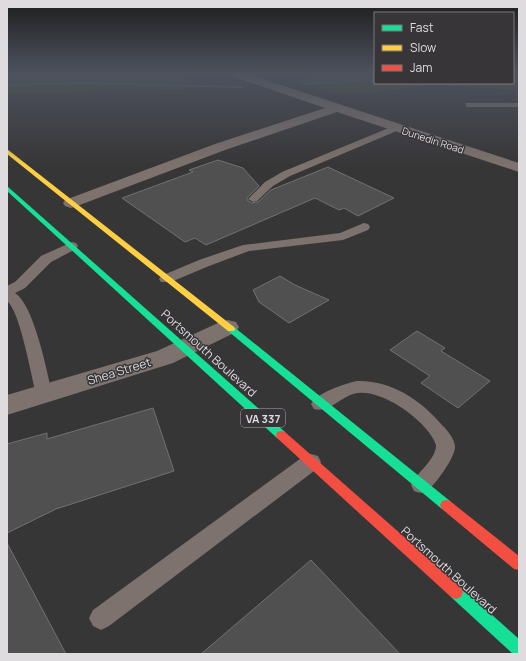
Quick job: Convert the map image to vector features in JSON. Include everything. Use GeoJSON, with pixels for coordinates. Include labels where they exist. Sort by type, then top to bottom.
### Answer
{"type":"FeatureCollection","features":[{"type":"Feature","properties":{"kind":"main road"},"geometry":{"type":"LineString","coordinates":[[7,151],[228,327],[320,404],[519,564]]}},
{"type":"Feature","properties":{"kind":"main road","name":"Portsmouth Boulevard"},"geometry":{"type":"LineString","coordinates":[[7,188],[519,650]]}},
{"type":"Feature","properties":{"kind":"street","name":"Dunedin Road"},"geometry":{"type":"LineString","coordinates":[[324,104],[519,168]]}},
{"type":"Feature","properties":{"kind":"street"},"geometry":{"type":"LineString","coordinates":[[71,203],[220,148],[336,108]]}},
{"type":"Feature","properties":{"kind":"street","name":"Shea Street"},"geometry":{"type":"LineString","coordinates":[[7,405],[165,357],[228,327]]}},
{"type":"Feature","properties":{"kind":"lane"},"geometry":{"type":"LineString","coordinates":[[469,105],[519,106]]}},
{"type":"Feature","properties":{"kind":"lane"},"geometry":{"type":"LineString","coordinates":[[254,199],[269,184],[286,174],[396,128]]}},
{"type":"Feature","properties":{"kind":"lane"},"geometry":{"type":"LineString","coordinates":[[166,279],[204,263],[247,248],[343,236],[364,227]]}},
{"type":"Feature","properties":{"kind":"lane"},"geometry":{"type":"LineString","coordinates":[[7,292],[20,285],[46,259],[72,246]]}},
{"type":"Feature","properties":{"kind":"lane"},"geometry":{"type":"LineString","coordinates":[[7,295],[16,300],[20,310],[34,353],[44,394]]}},
{"type":"Feature","properties":{"kind":"lane"},"geometry":{"type":"LineString","coordinates":[[320,404],[349,389],[361,387],[380,390],[396,396],[413,407],[431,424],[443,439],[446,449],[421,485]]}},
{"type":"Feature","properties":{"kind":"lane"},"geometry":{"type":"LineString","coordinates":[[102,618],[311,462]]}},
{"type":"Feature","properties":{"kind":"building"},"geometry":{"type":"Polygon","coordinates":[[[218,160],[243,168],[259,186],[247,198],[247,200],[252,203],[258,202],[271,190],[328,167],[394,198],[358,216],[344,208],[339,210],[315,198],[206,245],[195,238],[185,242],[122,198],[193,172],[189,170],[218,160]]]}},
{"type":"Feature","properties":{"kind":"building"},"geometry":{"type":"Polygon","coordinates":[[[280,276],[295,285],[329,300],[289,323],[259,302],[253,290],[280,276]]]}},
{"type":"Feature","properties":{"kind":"building"},"geometry":{"type":"Polygon","coordinates":[[[417,331],[445,348],[441,351],[490,381],[458,408],[421,383],[430,376],[390,350],[417,331]]]}},
{"type":"Feature","properties":{"kind":"building"},"geometry":{"type":"Polygon","coordinates":[[[153,408],[174,471],[56,509],[7,533],[7,444],[47,433],[47,439],[153,408]]]}},
{"type":"Feature","properties":{"kind":"building"},"geometry":{"type":"Polygon","coordinates":[[[7,543],[66,654],[7,654],[7,543]]]}},
{"type":"Feature","properties":{"kind":"building"},"geometry":{"type":"Polygon","coordinates":[[[311,560],[400,654],[201,654],[311,560]]]}},
{"type":"Feature","properties":{"kind":"traffic: fast"},"geometry":{"type":"LineString","coordinates":[[7,188],[281,435]]}},
{"type":"Feature","properties":{"kind":"traffic: fast"},"geometry":{"type":"LineString","coordinates":[[231,329],[446,505]]}},
{"type":"Feature","properties":{"kind":"traffic: fast"},"geometry":{"type":"LineString","coordinates":[[456,592],[519,649]]}},
{"type":"Feature","properties":{"kind":"traffic: slow"},"geometry":{"type":"LineString","coordinates":[[7,151],[231,329]]}},
{"type":"Feature","properties":{"kind":"traffic: jam"},"geometry":{"type":"LineString","coordinates":[[281,435],[456,592]]}},
{"type":"Feature","properties":{"kind":"traffic: jam"},"geometry":{"type":"LineString","coordinates":[[446,505],[519,564]]}}]}
